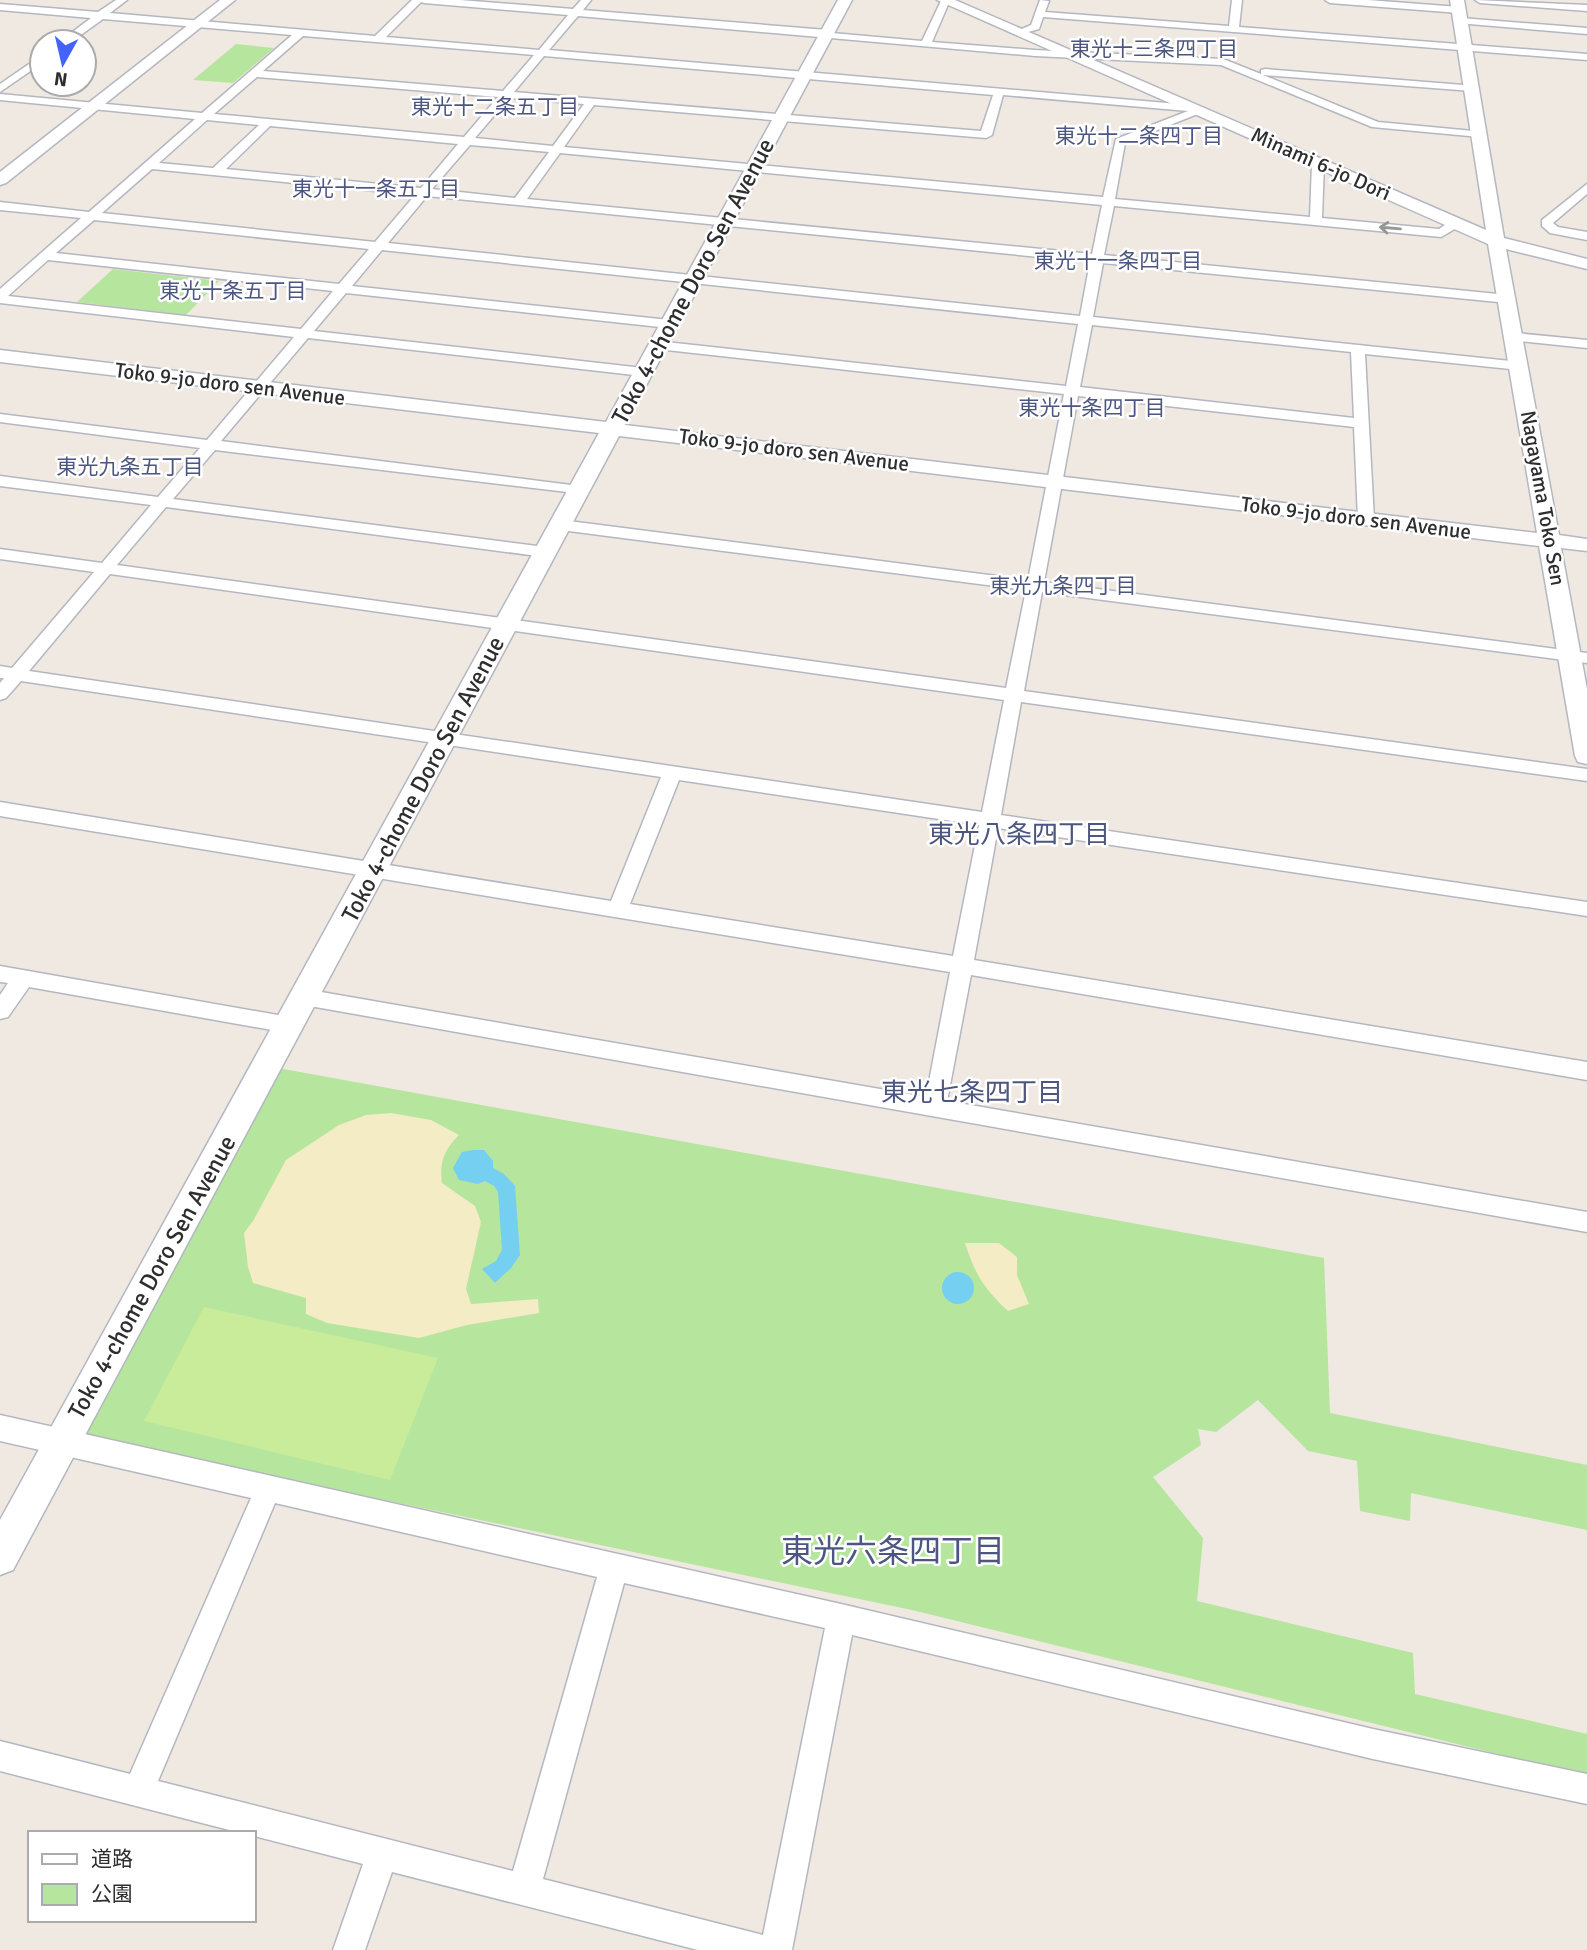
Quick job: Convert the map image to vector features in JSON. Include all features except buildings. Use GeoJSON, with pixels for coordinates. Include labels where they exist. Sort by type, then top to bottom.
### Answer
{"type":"FeatureCollection","features":[{"type":"Feature","properties":{"kind":"street"},"geometry":{"type":"LineString","coordinates":[[83,28],[122,0]]}},
{"type":"Feature","properties":{"kind":"street"},"geometry":{"type":"LineString","coordinates":[[0,180],[228,0]]}},
{"type":"Feature","properties":{"kind":"street"},"geometry":{"type":"LineString","coordinates":[[378,39],[421,0],[1068,54],[1227,43],[1464,48],[1587,57]]}},
{"type":"Feature","properties":{"kind":"street"},"geometry":{"type":"LineString","coordinates":[[0,694],[8,674],[106,568],[586,0]]}},
{"type":"Feature","properties":{"kind":"street","name":"Toko 4-chome Doro Sen Avenue"},"geometry":{"type":"LineString","coordinates":[[0,1558],[845,0]]}},
{"type":"Feature","properties":{"kind":"street"},"geometry":{"type":"LineString","coordinates":[[926,44],[945,0]]}},
{"type":"Feature","properties":{"kind":"street","name":"Minami 6-jo Dori"},"geometry":{"type":"LineString","coordinates":[[945,0],[1496,241],[1587,264]]}},
{"type":"Feature","properties":{"kind":"street"},"geometry":{"type":"LineString","coordinates":[[1021,33],[1035,27],[1044,0]]}},
{"type":"Feature","properties":{"kind":"street"},"geometry":{"type":"LineString","coordinates":[[1227,43],[1237,0]]}},
{"type":"Feature","properties":{"kind":"street"},"geometry":{"type":"LineString","coordinates":[[1330,0],[1459,10],[1587,31]]}},
{"type":"Feature","properties":{"kind":"street"},"geometry":{"type":"LineString","coordinates":[[1480,0],[1587,8]]}},
{"type":"Feature","properties":{"kind":"street"},"geometry":{"type":"LineString","coordinates":[[0,7],[1194,109]]}},
{"type":"Feature","properties":{"kind":"street"},"geometry":{"type":"LineString","coordinates":[[11,16],[21,9]]}},
{"type":"Feature","properties":{"kind":"street","name":"Nagayama Toko Sen"},"geometry":{"type":"LineString","coordinates":[[1459,10],[1496,241],[1551,541],[1578,657],[1587,756]]}},
{"type":"Feature","properties":{"kind":"street"},"geometry":{"type":"LineString","coordinates":[[1039,14],[1227,43],[1246,71],[1376,125],[1480,134]]}},
{"type":"Feature","properties":{"kind":"street"},"geometry":{"type":"LineString","coordinates":[[0,298],[300,33]]}},
{"type":"Feature","properties":{"kind":"street"},"geometry":{"type":"LineString","coordinates":[[0,89],[28,68]]}},
{"type":"Feature","properties":{"kind":"street"},"geometry":{"type":"LineString","coordinates":[[1246,71],[1472,88]]}},
{"type":"Feature","properties":{"kind":"street"},"geometry":{"type":"LineString","coordinates":[[253,73],[986,135],[999,92]]}},
{"type":"Feature","properties":{"kind":"street"},"geometry":{"type":"LineString","coordinates":[[0,97],[1441,233],[1456,223]]}},
{"type":"Feature","properties":{"kind":"street"},"geometry":{"type":"LineString","coordinates":[[519,201],[591,102]]}},
{"type":"Feature","properties":{"kind":"street"},"geometry":{"type":"LineString","coordinates":[[935,1107],[1120,141],[1194,109]]}},
{"type":"Feature","properties":{"kind":"street"},"geometry":{"type":"LineString","coordinates":[[216,172],[268,122]]}},
{"type":"Feature","properties":{"kind":"street"},"geometry":{"type":"LineString","coordinates":[[1317,221],[1318,163]]}},
{"type":"Feature","properties":{"kind":"street"},"geometry":{"type":"LineString","coordinates":[[148,165],[1508,299]]}},
{"type":"Feature","properties":{"kind":"street"},"geometry":{"type":"LineString","coordinates":[[1587,188],[1546,223],[1554,230],[1587,236]]}},
{"type":"Feature","properties":{"kind":"street"},"geometry":{"type":"LineString","coordinates":[[0,206],[1520,366]]}},
{"type":"Feature","properties":{"kind":"street"},"geometry":{"type":"LineString","coordinates":[[45,257],[341,290],[1071,391],[1362,423]]}},
{"type":"Feature","properties":{"kind":"street"},"geometry":{"type":"LineString","coordinates":[[0,298],[643,372]]}},
{"type":"Feature","properties":{"kind":"street"},"geometry":{"type":"LineString","coordinates":[[1515,337],[1587,344]]}},
{"type":"Feature","properties":{"kind":"street"},"geometry":{"type":"LineString","coordinates":[[1358,348],[1366,519]]}},
{"type":"Feature","properties":{"kind":"street","name":"Toko 9-jo doro sen Avenue"},"geometry":{"type":"LineString","coordinates":[[0,356],[1587,545]]}},
{"type":"Feature","properties":{"kind":"street"},"geometry":{"type":"LineString","coordinates":[[0,418],[579,491]]}},
{"type":"Feature","properties":{"kind":"street"},"geometry":{"type":"LineString","coordinates":[[0,481],[545,552]]}},
{"type":"Feature","properties":{"kind":"street"},"geometry":{"type":"LineString","coordinates":[[561,525],[1578,657]]}},
{"type":"Feature","properties":{"kind":"street"},"geometry":{"type":"LineString","coordinates":[[0,554],[1587,775]]}},
{"type":"Feature","properties":{"kind":"street"},"geometry":{"type":"LineString","coordinates":[[8,674],[1587,909]]}},
{"type":"Feature","properties":{"kind":"street"},"geometry":{"type":"LineString","coordinates":[[618,911],[672,773]]}},
{"type":"Feature","properties":{"kind":"street"},"geometry":{"type":"LineString","coordinates":[[0,809],[964,966],[1587,1071]]}},
{"type":"Feature","properties":{"kind":"street"},"geometry":{"type":"LineString","coordinates":[[0,974],[289,1025]]}},
{"type":"Feature","properties":{"kind":"street"},"geometry":{"type":"LineString","coordinates":[[0,1012],[23,979]]}},
{"type":"Feature","properties":{"kind":"street"},"geometry":{"type":"LineString","coordinates":[[304,998],[1587,1222]]}},
{"type":"Feature","properties":{"kind":"street"},"geometry":{"type":"LineString","coordinates":[[0,1428],[841,1618],[1373,1744],[1587,1789]]}},
{"type":"Feature","properties":{"kind":"street"},"geometry":{"type":"LineString","coordinates":[[138,1791],[268,1489]]}},
{"type":"Feature","properties":{"kind":"street"},"geometry":{"type":"LineString","coordinates":[[524,1889],[614,1567]]}},
{"type":"Feature","properties":{"kind":"street"},"geometry":{"type":"LineString","coordinates":[[776,1950],[841,1618]]}},
{"type":"Feature","properties":{"kind":"street"},"geometry":{"type":"LineString","coordinates":[[0,1756],[761,1950]]}},
{"type":"Feature","properties":{"kind":"street"},"geometry":{"type":"LineString","coordinates":[[349,1950],[383,1853]]}},
{"type":"Feature","properties":{"kind":"green space"},"geometry":{"type":"Polygon","coordinates":[[[236,44],[274,48],[233,83],[193,80],[236,44]]]}},
{"type":"Feature","properties":{"kind":"green space"},"geometry":{"type":"Polygon","coordinates":[[[113,269],[219,281],[186,315],[77,302],[113,269]]]}},
{"type":"Feature","properties":{"kind":"green space"},"geometry":{"type":"Polygon","coordinates":[[[278,1068],[1324,1258],[1330,1413],[1587,1465],[1587,1530],[1411,1493],[1410,1521],[1360,1511],[1357,1461],[1308,1451],[1258,1400],[1216,1432],[1198,1429],[1201,1445],[1153,1477],[1203,1538],[1197,1601],[1413,1653],[1415,1694],[1587,1734],[1587,1776],[912,1610],[77,1436],[278,1068]]]}},
{"type":"Feature","properties":{"kind":"green space"},"geometry":{"type":"Polygon","coordinates":[[[204,1307],[438,1358],[390,1480],[144,1421],[204,1307]]]}},
{"type":"Feature","properties":{"kind":"sand"},"geometry":{"type":"Polygon","coordinates":[[[391,1113],[431,1120],[459,1135],[444,1157],[441,1176],[442,1183],[475,1206],[481,1222],[466,1289],[471,1304],[538,1299],[539,1313],[467,1325],[419,1338],[327,1323],[306,1314],[306,1298],[253,1283],[244,1233],[286,1160],[339,1125],[366,1115],[391,1113]]]}},
{"type":"Feature","properties":{"kind":"sand"},"geometry":{"type":"Polygon","coordinates":[[[965,1243],[999,1243],[1017,1257],[1017,1275],[1029,1304],[1008,1311],[981,1280],[965,1243]]]}},
{"type":"Feature","properties":{"kind":"water"},"geometry":{"type":"Polygon","coordinates":[[[484,1150],[493,1161],[493,1168],[504,1174],[515,1186],[520,1255],[495,1283],[482,1269],[496,1261],[502,1250],[498,1192],[485,1181],[478,1184],[459,1180],[453,1168],[462,1152],[484,1150]]]}},
{"type":"Feature","properties":{"kind":"water"},"geometry":{"type":"Polygon","coordinates":[[[958,1272],[969,1277],[974,1288],[969,1299],[958,1304],[947,1299],[942,1288],[947,1277],[958,1272]]]}},
{"type":"Feature","properties":{"kind":"district","name":"東光十三条四丁目"},"geometry":{"type":"Point","coordinates":[1154,49]}},
{"type":"Feature","properties":{"kind":"district","name":"東光十二条五丁目"},"geometry":{"type":"Point","coordinates":[495,107]}},
{"type":"Feature","properties":{"kind":"district","name":"東光十二条四丁目"},"geometry":{"type":"Point","coordinates":[1139,136]}},
{"type":"Feature","properties":{"kind":"district","name":"東光十一条五丁目"},"geometry":{"type":"Point","coordinates":[376,189]}},
{"type":"Feature","properties":{"kind":"district","name":"東光十一条四丁目"},"geometry":{"type":"Point","coordinates":[1118,261]}},
{"type":"Feature","properties":{"kind":"district","name":"東光十条五丁目"},"geometry":{"type":"Point","coordinates":[233,291]}},
{"type":"Feature","properties":{"kind":"district","name":"東光十条四丁目"},"geometry":{"type":"Point","coordinates":[1092,408]}},
{"type":"Feature","properties":{"kind":"district","name":"東光九条五丁目"},"geometry":{"type":"Point","coordinates":[130,467]}},
{"type":"Feature","properties":{"kind":"district","name":"東光九条四丁目"},"geometry":{"type":"Point","coordinates":[1063,586]}},
{"type":"Feature","properties":{"kind":"district","name":"東光八条四丁目"},"geometry":{"type":"Point","coordinates":[1019,834]}},
{"type":"Feature","properties":{"kind":"district","name":"東光七条四丁目"},"geometry":{"type":"Point","coordinates":[972,1092]}},
{"type":"Feature","properties":{"kind":"district","name":"東光六条四丁目"},"geometry":{"type":"Point","coordinates":[893,1551]}}]}
